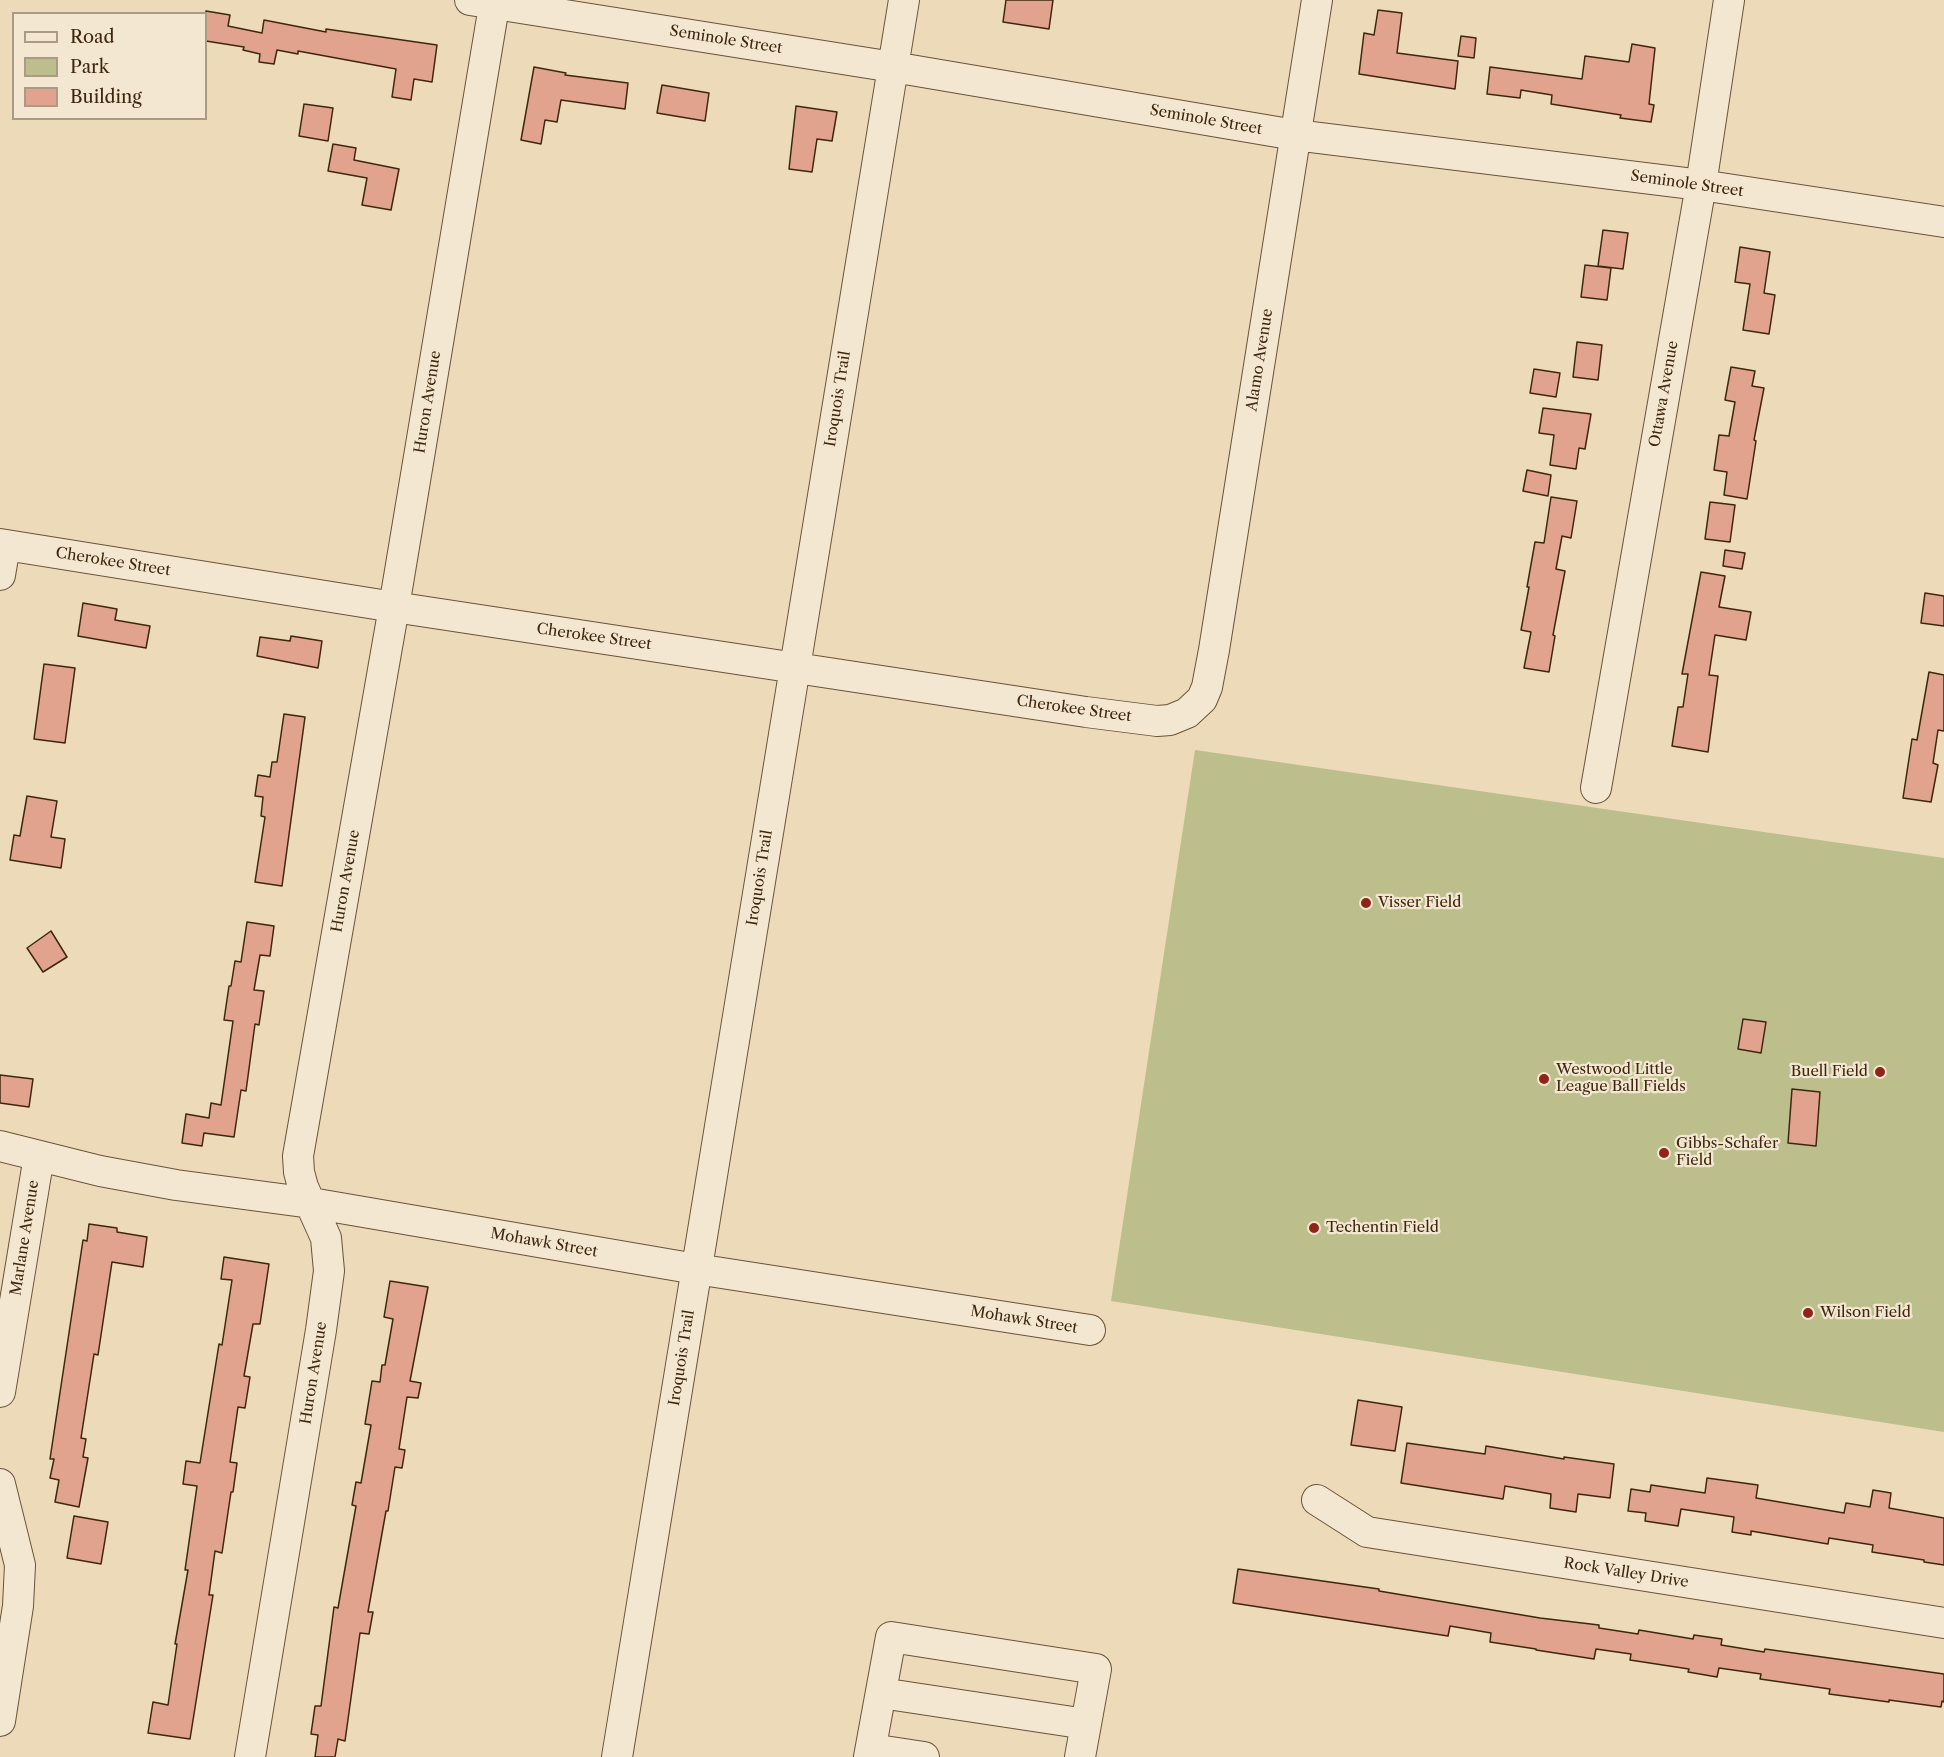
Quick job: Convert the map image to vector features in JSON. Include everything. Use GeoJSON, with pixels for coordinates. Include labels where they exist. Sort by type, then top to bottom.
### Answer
{"type":"FeatureCollection","features":[{"type":"Feature","properties":{"kind":"street","name":"Iroquois Trail"},"geometry":{"type":"LineString","coordinates":[[617,1757],[904,0]]}},
{"type":"Feature","properties":{"kind":"street","name":"Alamo Avenue"},"geometry":{"type":"LineString","coordinates":[[1186,713],[1202,699],[1207,687],[1214,650],[1317,0]]}},
{"type":"Feature","properties":{"kind":"street","name":"Ottawa Avenue"},"geometry":{"type":"LineString","coordinates":[[1596,788],[1701,185],[1729,0]]}},
{"type":"Feature","properties":{"kind":"street","name":"Seminole Street"},"geometry":{"type":"LineString","coordinates":[[486,1],[1295,135],[1701,185],[1944,222]]}},
{"type":"Feature","properties":{"kind":"street","name":"Huron Avenue"},"geometry":{"type":"LineString","coordinates":[[250,1757],[327,1294],[329,1256],[326,1238],[298,1172],[299,1146],[394,607],[486,1]]}},
{"type":"Feature","properties":{"kind":"street","name":"Cherokee Street"},"geometry":{"type":"LineString","coordinates":[[3,545],[394,607],[1156,721],[1170,720],[1186,713]]}},
{"type":"Feature","properties":{"kind":"street"},"geometry":{"type":"LineString","coordinates":[[0,575],[3,545]]}},
{"type":"Feature","properties":{"kind":"street","name":"Mohawk Street"},"geometry":{"type":"LineString","coordinates":[[0,1146],[100,1171],[176,1185],[311,1203],[696,1269],[1090,1330]]}},
{"type":"Feature","properties":{"kind":"street","name":"Marlane Avenue"},"geometry":{"type":"LineString","coordinates":[[0,1392],[39,1156]]}},
{"type":"Feature","properties":{"kind":"street"},"geometry":{"type":"LineString","coordinates":[[0,1484],[20,1565],[20,1584],[0,1721]]}},
{"type":"Feature","properties":{"kind":"street","name":"Rock Valley Drive"},"geometry":{"type":"LineString","coordinates":[[1317,1500],[1367,1532],[1944,1623]]}},
{"type":"Feature","properties":{"kind":"street"},"geometry":{"type":"LineString","coordinates":[[924,1757],[870,1753],[891,1637],[1096,1669],[1080,1757]]}},
{"type":"Feature","properties":{"kind":"street"},"geometry":{"type":"LineString","coordinates":[[881,1693],[1086,1724]]}},
{"type":"Feature","properties":{"kind":"green space","name":"Westwood Little League Ball Fields"},"geometry":{"type":"Polygon","coordinates":[[[1195,750],[1944,858],[1944,1432],[1111,1301],[1195,750]]]}},
{"type":"Feature","properties":{"kind":"building"},"geometry":{"type":"Polygon","coordinates":[[[1006,0],[1053,0],[1049,29],[1003,22],[1006,0]]]}},
{"type":"Feature","properties":{"kind":"building"},"geometry":{"type":"Polygon","coordinates":[[[1378,10],[1402,13],[1397,53],[1458,61],[1455,89],[1359,74],[1364,33],[1374,35],[1378,10]]]}},
{"type":"Feature","properties":{"kind":"building"},"geometry":{"type":"Polygon","coordinates":[[[206,12],[230,15],[228,26],[262,33],[264,20],[326,32],[326,29],[437,45],[432,82],[414,79],[411,100],[392,97],[396,69],[298,51],[298,54],[277,50],[274,64],[259,62],[260,54],[243,50],[244,47],[207,41],[206,12]]]}},
{"type":"Feature","properties":{"kind":"building"},"geometry":{"type":"Polygon","coordinates":[[[1461,36],[1476,38],[1474,58],[1458,56],[1461,36]]]}},
{"type":"Feature","properties":{"kind":"building"},"geometry":{"type":"Polygon","coordinates":[[[1632,44],[1655,48],[1649,104],[1654,105],[1651,122],[1551,104],[1552,95],[1521,90],[1520,98],[1487,94],[1490,67],[1582,79],[1585,56],[1629,62],[1632,44]]]}},
{"type":"Feature","properties":{"kind":"building"},"geometry":{"type":"Polygon","coordinates":[[[534,67],[566,73],[565,75],[628,83],[625,109],[561,100],[557,122],[545,120],[541,144],[521,140],[534,67]]]}},
{"type":"Feature","properties":{"kind":"building"},"geometry":{"type":"Polygon","coordinates":[[[662,85],[709,93],[705,121],[657,113],[662,85]]]}},
{"type":"Feature","properties":{"kind":"building"},"geometry":{"type":"Polygon","coordinates":[[[304,104],[333,108],[328,141],[299,136],[304,104]]]}},
{"type":"Feature","properties":{"kind":"building"},"geometry":{"type":"Polygon","coordinates":[[[796,106],[837,112],[832,141],[817,139],[812,172],[789,169],[796,106]]]}},
{"type":"Feature","properties":{"kind":"building"},"geometry":{"type":"Polygon","coordinates":[[[333,144],[356,148],[354,160],[399,169],[391,210],[362,205],[367,178],[328,171],[333,144]]]}},
{"type":"Feature","properties":{"kind":"building"},"geometry":{"type":"Polygon","coordinates":[[[1603,230],[1628,233],[1623,269],[1598,266],[1603,230]]]}},
{"type":"Feature","properties":{"kind":"building"},"geometry":{"type":"Polygon","coordinates":[[[1740,247],[1770,252],[1764,293],[1775,295],[1769,334],[1743,330],[1750,284],[1735,282],[1740,247]]]}},
{"type":"Feature","properties":{"kind":"building"},"geometry":{"type":"Polygon","coordinates":[[[1585,265],[1611,268],[1607,300],[1581,297],[1585,265]]]}},
{"type":"Feature","properties":{"kind":"building"},"geometry":{"type":"Polygon","coordinates":[[[1577,342],[1602,345],[1598,380],[1573,377],[1577,342]]]}},
{"type":"Feature","properties":{"kind":"building"},"geometry":{"type":"Polygon","coordinates":[[[1731,367],[1755,371],[1752,386],[1764,388],[1754,440],[1756,441],[1747,499],[1724,495],[1727,472],[1714,470],[1719,435],[1729,436],[1735,402],[1725,400],[1731,367]]]}},
{"type":"Feature","properties":{"kind":"building"},"geometry":{"type":"Polygon","coordinates":[[[1534,369],[1560,373],[1556,397],[1530,393],[1534,369]]]}},
{"type":"Feature","properties":{"kind":"building"},"geometry":{"type":"Polygon","coordinates":[[[1543,408],[1591,414],[1585,449],[1579,448],[1576,469],[1550,465],[1554,435],[1539,433],[1543,408]]]}},
{"type":"Feature","properties":{"kind":"building"},"geometry":{"type":"Polygon","coordinates":[[[1527,470],[1551,475],[1548,496],[1523,491],[1527,470]]]}},
{"type":"Feature","properties":{"kind":"building"},"geometry":{"type":"Polygon","coordinates":[[[1551,497],[1577,501],[1571,538],[1562,536],[1556,569],[1565,571],[1553,635],[1555,636],[1549,672],[1524,668],[1531,632],[1521,630],[1535,542],[1544,543],[1551,497]]]}},
{"type":"Feature","properties":{"kind":"building"},"geometry":{"type":"Polygon","coordinates":[[[1710,502],[1735,505],[1730,542],[1705,539],[1710,502]]]}},
{"type":"Feature","properties":{"kind":"building"},"geometry":{"type":"Polygon","coordinates":[[[1725,550],[1745,553],[1742,569],[1723,566],[1725,550]]]}},
{"type":"Feature","properties":{"kind":"building"},"geometry":{"type":"Polygon","coordinates":[[[1701,572],[1725,576],[1719,607],[1751,612],[1746,640],[1715,635],[1709,675],[1718,676],[1708,752],[1672,746],[1678,707],[1683,707],[1688,674],[1682,674],[1701,572]]]}},
{"type":"Feature","properties":{"kind":"building"},"geometry":{"type":"Polygon","coordinates":[[[1925,593],[1944,596],[1944,626],[1921,623],[1925,593]]]}},
{"type":"Feature","properties":{"kind":"building"},"geometry":{"type":"Polygon","coordinates":[[[83,603],[117,609],[115,620],[150,626],[146,648],[78,636],[83,603]]]}},
{"type":"Feature","properties":{"kind":"building"},"geometry":{"type":"Polygon","coordinates":[[[291,636],[322,641],[318,668],[257,656],[260,637],[290,641],[291,636]]]}},
{"type":"Feature","properties":{"kind":"building"},"geometry":{"type":"Polygon","coordinates":[[[44,664],[75,668],[65,743],[34,739],[44,664]]]}},
{"type":"Feature","properties":{"kind":"building"},"geometry":{"type":"Polygon","coordinates":[[[1929,672],[1944,675],[1944,731],[1938,730],[1933,763],[1938,765],[1931,802],[1903,798],[1912,739],[1917,740],[1929,672]]]}},
{"type":"Feature","properties":{"kind":"building"},"geometry":{"type":"Polygon","coordinates":[[[284,714],[305,717],[282,886],[255,882],[265,817],[261,816],[263,797],[255,796],[258,775],[270,777],[272,762],[277,762],[284,714]]]}},
{"type":"Feature","properties":{"kind":"building"},"geometry":{"type":"Polygon","coordinates":[[[27,796],[57,801],[51,837],[65,839],[61,868],[10,860],[14,835],[20,836],[27,796]]]}},
{"type":"Feature","properties":{"kind":"building"},"geometry":{"type":"Polygon","coordinates":[[[247,922],[274,926],[270,956],[260,955],[254,990],[264,991],[259,1025],[255,1024],[246,1091],[241,1090],[234,1137],[204,1133],[202,1146],[182,1143],[186,1114],[209,1118],[211,1103],[221,1105],[233,1021],[224,1020],[235,961],[241,962],[247,922]]]}},
{"type":"Feature","properties":{"kind":"building"},"geometry":{"type":"Polygon","coordinates":[[[51,931],[67,957],[43,972],[27,948],[51,931]]]}},
{"type":"Feature","properties":{"kind":"building"},"geometry":{"type":"Polygon","coordinates":[[[1743,1019],[1766,1022],[1761,1053],[1738,1049],[1743,1019]]]}},
{"type":"Feature","properties":{"kind":"building"},"geometry":{"type":"Polygon","coordinates":[[[0,1075],[33,1079],[29,1107],[0,1103],[0,1075]]]}},
{"type":"Feature","properties":{"kind":"building"},"geometry":{"type":"Polygon","coordinates":[[[1792,1089],[1820,1092],[1816,1146],[1788,1143],[1792,1089]]]}},
{"type":"Feature","properties":{"kind":"building"},"geometry":{"type":"Polygon","coordinates":[[[89,1224],[117,1228],[117,1232],[147,1237],[143,1267],[112,1262],[98,1355],[94,1354],[81,1438],[86,1439],[83,1457],[88,1458],[79,1507],[55,1502],[59,1480],[50,1478],[54,1459],[50,1459],[83,1240],[87,1241],[89,1224]]]}},
{"type":"Feature","properties":{"kind":"building"},"geometry":{"type":"Polygon","coordinates":[[[224,1257],[269,1264],[260,1324],[253,1324],[244,1376],[250,1377],[245,1408],[238,1407],[230,1462],[237,1463],[233,1492],[231,1492],[222,1553],[215,1551],[209,1595],[213,1595],[190,1739],[148,1733],[153,1702],[168,1705],[177,1644],[175,1644],[188,1570],[185,1570],[197,1486],[183,1484],[186,1461],[200,1463],[219,1344],[222,1345],[232,1280],[221,1279],[224,1257]]]}},
{"type":"Feature","properties":{"kind":"building"},"geometry":{"type":"Polygon","coordinates":[[[390,1281],[428,1287],[410,1381],[421,1383],[418,1398],[407,1397],[399,1449],[405,1450],[402,1468],[395,1467],[388,1511],[386,1511],[368,1612],[373,1612],[369,1634],[360,1633],[345,1741],[338,1739],[335,1757],[315,1757],[318,1735],[311,1734],[315,1706],[321,1706],[334,1607],[338,1608],[356,1506],[352,1505],[356,1482],[361,1483],[371,1425],[365,1424],[372,1381],[380,1382],[393,1319],[384,1317],[390,1281]]]}},
{"type":"Feature","properties":{"kind":"building"},"geometry":{"type":"Polygon","coordinates":[[[1358,1400],[1402,1407],[1395,1451],[1351,1445],[1358,1400]]]}},
{"type":"Feature","properties":{"kind":"building"},"geometry":{"type":"Polygon","coordinates":[[[1407,1443],[1485,1454],[1486,1446],[1564,1459],[1564,1457],[1614,1464],[1610,1498],[1578,1494],[1576,1512],[1550,1508],[1551,1494],[1505,1486],[1503,1499],[1401,1483],[1407,1443]]]}},
{"type":"Feature","properties":{"kind":"building"},"geometry":{"type":"Polygon","coordinates":[[[1707,1478],[1758,1485],[1756,1498],[1844,1513],[1846,1503],[1870,1507],[1873,1490],[1891,1493],[1889,1508],[1944,1518],[1944,1565],[1872,1552],[1873,1545],[1829,1538],[1828,1544],[1751,1531],[1751,1535],[1732,1532],[1734,1517],[1681,1509],[1678,1526],[1645,1521],[1646,1513],[1628,1511],[1631,1489],[1650,1492],[1651,1485],[1705,1493],[1707,1478]]]}},
{"type":"Feature","properties":{"kind":"building"},"geometry":{"type":"Polygon","coordinates":[[[74,1516],[108,1522],[101,1564],[67,1558],[74,1516]]]}},
{"type":"Feature","properties":{"kind":"building"},"geometry":{"type":"Polygon","coordinates":[[[1238,1569],[1379,1589],[1379,1591],[1540,1618],[1599,1625],[1599,1628],[1638,1634],[1639,1630],[1693,1639],[1694,1635],[1722,1639],[1721,1645],[1764,1652],[1765,1649],[1944,1674],[1944,1702],[1942,1701],[1941,1707],[1829,1694],[1830,1689],[1760,1679],[1761,1674],[1719,1668],[1717,1677],[1688,1672],[1689,1669],[1630,1660],[1631,1654],[1596,1649],[1594,1659],[1490,1642],[1491,1633],[1450,1626],[1448,1636],[1233,1603],[1238,1569]]]}},
{"type":"Feature","properties":{"kind":"place","name":"Visser Field"},"geometry":{"type":"Point","coordinates":[1366,903]}},
{"type":"Feature","properties":{"kind":"place","name":"Buell Field"},"geometry":{"type":"Point","coordinates":[1880,1072]}},
{"type":"Feature","properties":{"kind":"place","name":"Westwood Little League Ball Fields"},"geometry":{"type":"Point","coordinates":[1544,1079]}},
{"type":"Feature","properties":{"kind":"place","name":"Gibbs-Schafer Field"},"geometry":{"type":"Point","coordinates":[1664,1153]}},
{"type":"Feature","properties":{"kind":"place","name":"Techentin Field"},"geometry":{"type":"Point","coordinates":[1314,1228]}},
{"type":"Feature","properties":{"kind":"place","name":"Wilson Field"},"geometry":{"type":"Point","coordinates":[1808,1313]}}]}
